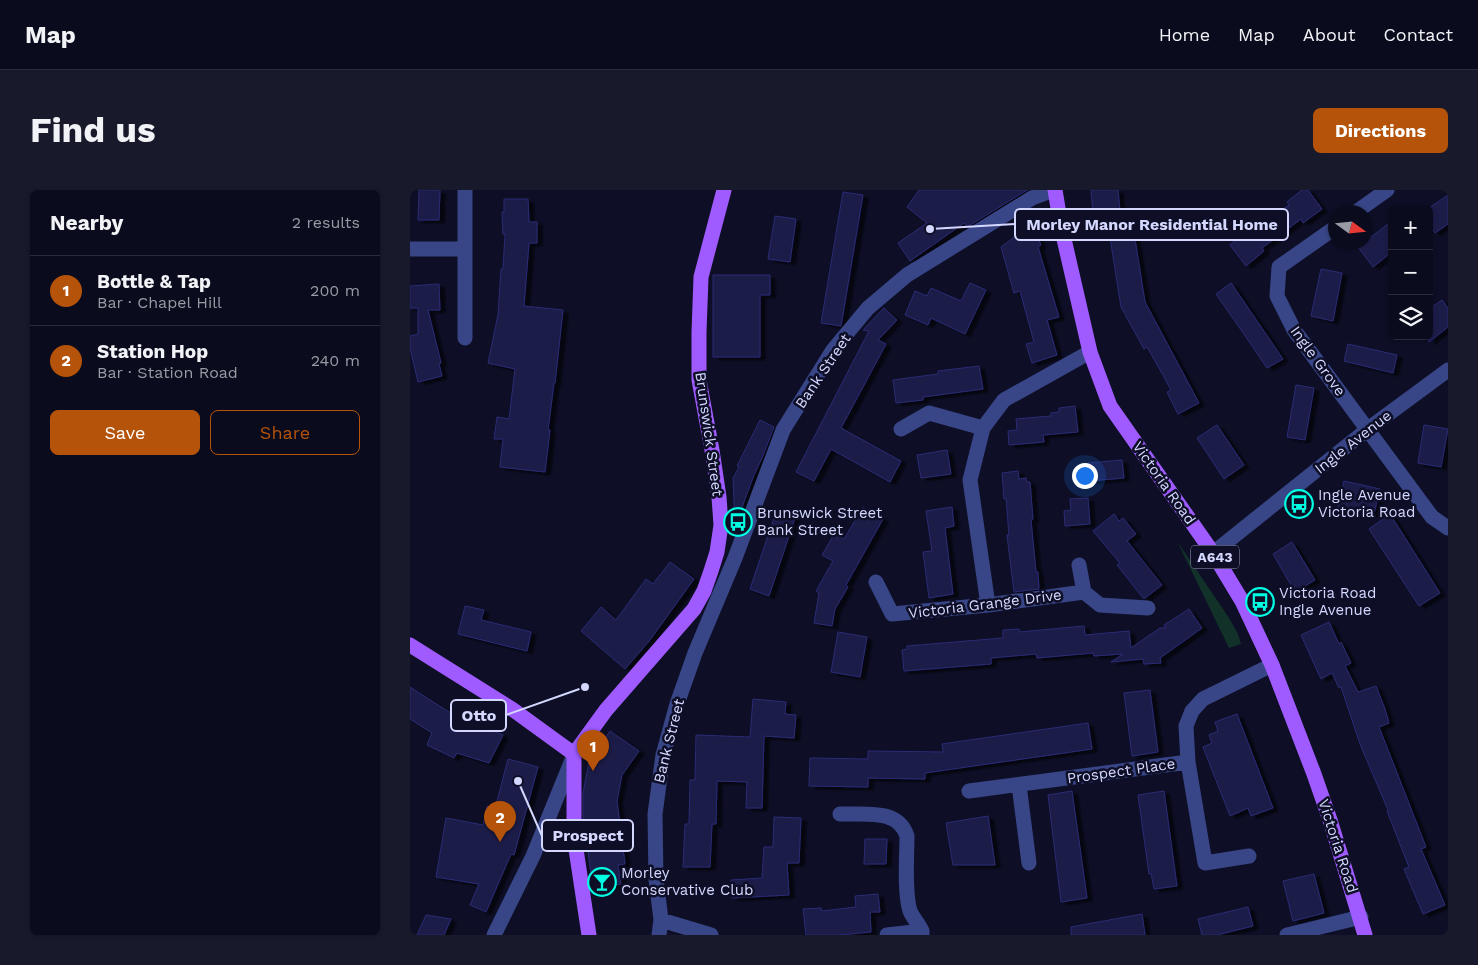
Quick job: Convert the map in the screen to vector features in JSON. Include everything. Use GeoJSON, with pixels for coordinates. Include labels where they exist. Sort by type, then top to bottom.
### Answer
{"type":"FeatureCollection","features":[{"type":"Feature","properties":{"kind":"main road","name":"Brunswick Street"},"geometry":{"type":"LineString","coordinates":[[574,754],[606,710],[694,609],[704,591],[717,552],[721,525],[719,498],[699,380],[699,332],[701,277],[724,190]]}},
{"type":"Feature","properties":{"kind":"main road","name":"Victoria Road"},"geometry":{"type":"LineString","coordinates":[[1054,190],[1090,352],[1110,406],[1213,552],[1242,600],[1272,665],[1330,820],[1365,935]]}},
{"type":"Feature","properties":{"kind":"main road"},"geometry":{"type":"LineString","coordinates":[[410,645],[512,709],[574,754],[574,836],[589,935]]}},
{"type":"Feature","properties":{"kind":"street"},"geometry":{"type":"LineString","coordinates":[[465,190],[465,338]]}},
{"type":"Feature","properties":{"kind":"street","name":"Bank Street"},"geometry":{"type":"LineString","coordinates":[[660,928],[656,879],[655,814],[663,755],[677,704],[695,653],[735,558],[784,430],[833,350],[868,308],[907,275],[1032,198],[1054,190]]}},
{"type":"Feature","properties":{"kind":"street"},"geometry":{"type":"LineString","coordinates":[[1366,205],[1387,190]]}},
{"type":"Feature","properties":{"kind":"street","name":"Ingle Grove"},"geometry":{"type":"LineString","coordinates":[[1328,233],[1279,267],[1277,296],[1294,330],[1368,429]]}},
{"type":"Feature","properties":{"kind":"street"},"geometry":{"type":"LineString","coordinates":[[410,249],[465,249]]}},
{"type":"Feature","properties":{"kind":"street"},"geometry":{"type":"LineString","coordinates":[[988,605],[970,480],[983,428],[1004,400],[1090,352]]}},
{"type":"Feature","properties":{"kind":"street","name":"Ingle Avenue"},"geometry":{"type":"LineString","coordinates":[[1213,552],[1368,429],[1448,370]]}},
{"type":"Feature","properties":{"kind":"street"},"geometry":{"type":"LineString","coordinates":[[902,429],[929,414],[983,428]]}},
{"type":"Feature","properties":{"kind":"street"},"geometry":{"type":"LineString","coordinates":[[1368,429],[1432,517],[1448,528]]}},
{"type":"Feature","properties":{"kind":"street"},"geometry":{"type":"LineString","coordinates":[[717,552],[735,558]]}},
{"type":"Feature","properties":{"kind":"street","name":"Victoria Grange Drive"},"geometry":{"type":"LineString","coordinates":[[1079,565],[1084,592],[1100,605],[1148,608]]}},
{"type":"Feature","properties":{"kind":"street","name":"Victoria Grange Drive"},"geometry":{"type":"LineString","coordinates":[[876,582],[892,614],[988,605],[1084,592]]}},
{"type":"Feature","properties":{"kind":"street","name":"Prospect Place"},"geometry":{"type":"LineString","coordinates":[[969,792],[1188,762],[1186,726],[1192,711],[1203,699],[1272,665]]}},
{"type":"Feature","properties":{"kind":"street"},"geometry":{"type":"LineString","coordinates":[[494,935],[533,856],[574,754]]}},
{"type":"Feature","properties":{"kind":"street"},"geometry":{"type":"LineString","coordinates":[[1188,762],[1205,863],[1249,856]]}},
{"type":"Feature","properties":{"kind":"street"},"geometry":{"type":"LineString","coordinates":[[1019,785],[1029,863]]}},
{"type":"Feature","properties":{"kind":"street"},"geometry":{"type":"LineString","coordinates":[[840,814],[887,815],[897,820],[904,827],[907,836],[908,902],[911,913],[918,922],[922,933],[887,935]]}},
{"type":"Feature","properties":{"kind":"street"},"geometry":{"type":"LineString","coordinates":[[1287,935],[1361,917]]}},
{"type":"Feature","properties":{"kind":"street"},"geometry":{"type":"LineString","coordinates":[[660,928],[711,935]]}},
{"type":"Feature","properties":{"kind":"green space"},"geometry":{"type":"Polygon","coordinates":[[[1177,541],[1229,618],[1241,644],[1229,648],[1177,541]]]}},
{"type":"Feature","properties":{"kind":"building"},"geometry":{"type":"Polygon","coordinates":[[[419,190],[440,190],[439,220],[418,220],[419,190]]]}},
{"type":"Feature","properties":{"kind":"building"},"geometry":{"type":"Polygon","coordinates":[[[919,190],[1027,190],[967,227],[964,223],[910,261],[898,243],[927,223],[907,207],[919,190]]]}},
{"type":"Feature","properties":{"kind":"building"},"geometry":{"type":"Polygon","coordinates":[[[1091,190],[1118,190],[1120,211],[1093,214],[1091,190]]]}},
{"type":"Feature","properties":{"kind":"building"},"geometry":{"type":"Polygon","coordinates":[[[1302,190],[1308,190],[1322,209],[1303,223],[1301,219],[1262,248],[1264,251],[1246,266],[1230,245],[1249,230],[1251,233],[1289,205],[1287,202],[1302,190]]]}},
{"type":"Feature","properties":{"kind":"building"},"geometry":{"type":"Polygon","coordinates":[[[843,192],[863,195],[841,326],[821,323],[843,192]]]}},
{"type":"Feature","properties":{"kind":"building"},"geometry":{"type":"Polygon","coordinates":[[[1448,195],[1448,224],[1435,233],[1433,230],[1433,205],[1448,195]]]}},
{"type":"Feature","properties":{"kind":"building"},"geometry":{"type":"Polygon","coordinates":[[[504,199],[528,199],[529,222],[537,222],[537,243],[529,243],[524,306],[563,310],[548,430],[550,430],[545,472],[500,467],[503,439],[494,439],[497,417],[509,419],[515,369],[488,363],[498,315],[501,269],[503,269],[505,234],[503,234],[502,212],[504,212],[504,199]]]}},
{"type":"Feature","properties":{"kind":"building"},"geometry":{"type":"Polygon","coordinates":[[[775,216],[796,219],[790,262],[768,259],[775,216]]]}},
{"type":"Feature","properties":{"kind":"building"},"geometry":{"type":"Polygon","coordinates":[[[1032,224],[1041,245],[1038,247],[1059,317],[1047,320],[1057,355],[1032,363],[1026,344],[1034,342],[1020,291],[1014,293],[1001,247],[1032,224]]]}},
{"type":"Feature","properties":{"kind":"building"},"geometry":{"type":"Polygon","coordinates":[[[1388,224],[1388,255],[1373,267],[1360,250],[1373,250],[1373,236],[1388,224]]]}},
{"type":"Feature","properties":{"kind":"building"},"geometry":{"type":"Polygon","coordinates":[[[1133,227],[1145,302],[1199,403],[1178,414],[1167,392],[1171,390],[1147,347],[1144,349],[1121,307],[1109,231],[1133,227]]]}},
{"type":"Feature","properties":{"kind":"building"},"geometry":{"type":"Polygon","coordinates":[[[1321,269],[1342,273],[1333,321],[1311,316],[1321,269]]]}},
{"type":"Feature","properties":{"kind":"building"},"geometry":{"type":"Polygon","coordinates":[[[713,275],[770,275],[770,295],[760,295],[760,357],[713,357],[713,275]]]}},
{"type":"Feature","properties":{"kind":"building"},"geometry":{"type":"Polygon","coordinates":[[[970,283],[986,290],[965,334],[931,318],[928,325],[905,315],[915,291],[927,296],[931,288],[961,301],[970,283]]]}},
{"type":"Feature","properties":{"kind":"building"},"geometry":{"type":"Polygon","coordinates":[[[1231,283],[1283,359],[1267,368],[1216,294],[1231,283]]]}},
{"type":"Feature","properties":{"kind":"building"},"geometry":{"type":"Polygon","coordinates":[[[439,284],[440,310],[428,310],[441,363],[439,364],[442,376],[418,382],[410,348],[410,336],[418,334],[418,308],[410,308],[410,286],[439,284]]]}},
{"type":"Feature","properties":{"kind":"building"},"geometry":{"type":"Polygon","coordinates":[[[1442,300],[1448,308],[1448,327],[1433,339],[1433,306],[1442,300]]]}},
{"type":"Feature","properties":{"kind":"building"},"geometry":{"type":"Polygon","coordinates":[[[884,308],[897,320],[878,340],[886,344],[841,428],[901,461],[890,482],[831,449],[814,481],[796,472],[869,331],[863,330],[884,308]]]}},
{"type":"Feature","properties":{"kind":"building"},"geometry":{"type":"Polygon","coordinates":[[[1348,344],[1397,355],[1393,373],[1344,361],[1348,344]]]}},
{"type":"Feature","properties":{"kind":"building"},"geometry":{"type":"Polygon","coordinates":[[[979,366],[983,389],[923,397],[923,400],[896,403],[893,380],[938,374],[938,371],[979,366]]]}},
{"type":"Feature","properties":{"kind":"building"},"geometry":{"type":"Polygon","coordinates":[[[1296,385],[1314,388],[1305,440],[1287,437],[1296,385]]]}},
{"type":"Feature","properties":{"kind":"building"},"geometry":{"type":"Polygon","coordinates":[[[1075,406],[1078,432],[1043,435],[1044,442],[1009,445],[1008,431],[1017,430],[1016,419],[1051,416],[1051,413],[1059,412],[1059,408],[1075,406]]]}},
{"type":"Feature","properties":{"kind":"building"},"geometry":{"type":"Polygon","coordinates":[[[760,420],[774,427],[735,526],[733,478],[760,420]]]}},
{"type":"Feature","properties":{"kind":"building"},"geometry":{"type":"Polygon","coordinates":[[[1217,425],[1244,465],[1224,479],[1197,438],[1217,425]]]}},
{"type":"Feature","properties":{"kind":"building"},"geometry":{"type":"Polygon","coordinates":[[[1424,425],[1448,429],[1441,467],[1418,463],[1424,425]]]}},
{"type":"Feature","properties":{"kind":"building"},"geometry":{"type":"Polygon","coordinates":[[[947,450],[951,474],[921,478],[917,455],[947,450]]]}},
{"type":"Feature","properties":{"kind":"building"},"geometry":{"type":"Polygon","coordinates":[[[1122,460],[1124,478],[1089,481],[1088,463],[1122,460]]]}},
{"type":"Feature","properties":{"kind":"building"},"geometry":{"type":"Polygon","coordinates":[[[1018,471],[1019,479],[1026,478],[1027,482],[1030,482],[1033,519],[1031,520],[1039,589],[1014,592],[1002,473],[1018,471]]]}},
{"type":"Feature","properties":{"kind":"building"},"geometry":{"type":"Polygon","coordinates":[[[1344,481],[1380,489],[1374,514],[1338,507],[1344,481]]]}},
{"type":"Feature","properties":{"kind":"building"},"geometry":{"type":"Polygon","coordinates":[[[1088,498],[1090,524],[1065,526],[1064,511],[1071,510],[1070,499],[1088,498]]]}},
{"type":"Feature","properties":{"kind":"building"},"geometry":{"type":"Polygon","coordinates":[[[863,507],[883,519],[846,585],[848,587],[835,609],[832,626],[814,623],[819,593],[816,591],[833,561],[822,555],[835,533],[844,539],[863,507]]]}},
{"type":"Feature","properties":{"kind":"building"},"geometry":{"type":"Polygon","coordinates":[[[952,507],[954,526],[945,528],[953,594],[929,598],[923,552],[932,551],[926,511],[952,507]]]}},
{"type":"Feature","properties":{"kind":"building"},"geometry":{"type":"Polygon","coordinates":[[[776,512],[795,518],[769,596],[750,589],[776,512]]]}},
{"type":"Feature","properties":{"kind":"building"},"geometry":{"type":"Polygon","coordinates":[[[1114,514],[1119,521],[1123,518],[1136,534],[1127,541],[1162,585],[1145,598],[1143,598],[1117,565],[1120,563],[1093,531],[1114,514]]]}},
{"type":"Feature","properties":{"kind":"building"},"geometry":{"type":"Polygon","coordinates":[[[1390,514],[1440,593],[1419,606],[1369,529],[1390,514]]]}},
{"type":"Feature","properties":{"kind":"building"},"geometry":{"type":"Polygon","coordinates":[[[1292,542],[1315,580],[1295,592],[1273,554],[1292,542]]]}},
{"type":"Feature","properties":{"kind":"building"},"geometry":{"type":"Polygon","coordinates":[[[670,562],[694,579],[650,640],[625,669],[581,631],[601,607],[616,620],[646,579],[653,584],[670,562]]]}},
{"type":"Feature","properties":{"kind":"building"},"geometry":{"type":"Polygon","coordinates":[[[465,606],[484,610],[481,620],[531,632],[527,651],[458,634],[465,606]]]}},
{"type":"Feature","properties":{"kind":"building"},"geometry":{"type":"Polygon","coordinates":[[[1189,609],[1202,628],[1160,658],[1161,663],[1144,664],[1143,659],[1111,662],[1123,654],[1094,656],[1093,653],[1037,658],[1036,654],[991,658],[991,664],[904,671],[902,650],[907,649],[907,646],[1003,638],[1003,630],[1019,629],[1020,632],[1084,626],[1085,635],[1129,631],[1131,648],[1160,628],[1166,628],[1164,625],[1189,609]]]}},
{"type":"Feature","properties":{"kind":"building"},"geometry":{"type":"Polygon","coordinates":[[[1329,622],[1339,644],[1341,642],[1351,663],[1345,666],[1358,692],[1376,686],[1385,709],[1389,723],[1379,727],[1426,847],[1421,849],[1445,905],[1423,914],[1404,869],[1409,867],[1388,810],[1360,744],[1341,687],[1339,688],[1332,673],[1321,679],[1301,635],[1329,622]]]}},
{"type":"Feature","properties":{"kind":"building"},"geometry":{"type":"Polygon","coordinates":[[[838,632],[867,637],[860,677],[831,672],[838,632]]]}},
{"type":"Feature","properties":{"kind":"building"},"geometry":{"type":"Polygon","coordinates":[[[410,687],[449,712],[503,735],[489,763],[457,753],[454,758],[427,745],[432,733],[410,719],[410,687]]]}},
{"type":"Feature","properties":{"kind":"building"},"geometry":{"type":"Polygon","coordinates":[[[1150,690],[1158,752],[1132,756],[1124,693],[1150,690]]]}},
{"type":"Feature","properties":{"kind":"building"},"geometry":{"type":"Polygon","coordinates":[[[753,699],[786,702],[785,714],[796,715],[794,738],[764,736],[762,808],[746,808],[747,782],[717,781],[716,824],[712,824],[710,867],[683,867],[685,824],[689,824],[690,780],[695,780],[696,735],[750,737],[753,699]]]}},
{"type":"Feature","properties":{"kind":"building"},"geometry":{"type":"Polygon","coordinates":[[[1237,714],[1273,808],[1251,816],[1248,808],[1230,816],[1203,747],[1212,743],[1209,735],[1218,731],[1215,722],[1237,714]]]}},
{"type":"Feature","properties":{"kind":"building"},"geometry":{"type":"Polygon","coordinates":[[[1088,723],[1092,749],[925,773],[925,779],[868,778],[868,787],[809,786],[810,758],[868,759],[868,751],[943,752],[942,744],[1088,723]]]}},
{"type":"Feature","properties":{"kind":"building"},"geometry":{"type":"Polygon","coordinates":[[[610,731],[639,751],[622,775],[617,801],[625,864],[618,865],[621,884],[593,888],[583,815],[583,793],[589,762],[610,731]]]}},
{"type":"Feature","properties":{"kind":"building"},"geometry":{"type":"Polygon","coordinates":[[[508,759],[538,767],[514,855],[511,854],[486,912],[470,905],[479,884],[436,877],[446,818],[483,825],[487,806],[495,809],[508,759]]]}},
{"type":"Feature","properties":{"kind":"building"},"geometry":{"type":"Polygon","coordinates":[[[1072,791],[1087,898],[1061,902],[1048,795],[1072,791]]]}},
{"type":"Feature","properties":{"kind":"building"},"geometry":{"type":"Polygon","coordinates":[[[1164,791],[1177,886],[1154,889],[1151,873],[1149,874],[1138,795],[1164,791]]]}},
{"type":"Feature","properties":{"kind":"building"},"geometry":{"type":"Polygon","coordinates":[[[988,816],[995,865],[953,865],[946,823],[988,816]]]}},
{"type":"Feature","properties":{"kind":"building"},"geometry":{"type":"Polygon","coordinates":[[[774,817],[801,818],[799,863],[787,863],[789,895],[732,898],[731,880],[762,878],[764,847],[773,847],[774,817]]]}},
{"type":"Feature","properties":{"kind":"building"},"geometry":{"type":"Polygon","coordinates":[[[865,839],[887,839],[886,864],[864,864],[865,839]]]}},
{"type":"Feature","properties":{"kind":"building"},"geometry":{"type":"Polygon","coordinates":[[[1314,874],[1324,913],[1293,921],[1283,881],[1314,874]]]}},
{"type":"Feature","properties":{"kind":"building"},"geometry":{"type":"Polygon","coordinates":[[[878,894],[880,912],[870,912],[871,932],[840,935],[806,935],[803,909],[821,908],[822,911],[856,907],[855,896],[878,894]]]}},
{"type":"Feature","properties":{"kind":"building"},"geometry":{"type":"Polygon","coordinates":[[[1248,907],[1253,926],[1217,935],[1202,935],[1198,919],[1248,907]]]}},
{"type":"Feature","properties":{"kind":"building"},"geometry":{"type":"Polygon","coordinates":[[[1142,914],[1145,935],[1071,935],[1071,927],[1142,914]]]}},
{"type":"Feature","properties":{"kind":"building"},"geometry":{"type":"Polygon","coordinates":[[[426,915],[451,919],[444,935],[417,935],[426,915]]]}},
{"type":"Feature","properties":{"kind":"place","name":"Morley Manor Residential Home"},"geometry":{"type":"Point","coordinates":[930,229]}},
{"type":"Feature","properties":{"kind":"place","name":"Ingle Avenue Victoria Road"},"geometry":{"type":"Point","coordinates":[1299,504]}},
{"type":"Feature","properties":{"kind":"place","name":"Brunswick Street Bank Street"},"geometry":{"type":"Point","coordinates":[738,522]}},
{"type":"Feature","properties":{"kind":"place","name":"Victoria Road Ingle Avenue"},"geometry":{"type":"Point","coordinates":[1260,602]}},
{"type":"Feature","properties":{"kind":"place","name":"Otto"},"geometry":{"type":"Point","coordinates":[585,687]}},
{"type":"Feature","properties":{"kind":"place","name":"Bottle & Tap"},"geometry":{"type":"Point","coordinates":[593,771]}},
{"type":"Feature","properties":{"kind":"place","name":"Prospect"},"geometry":{"type":"Point","coordinates":[518,781]}},
{"type":"Feature","properties":{"kind":"place","name":"Station Hop"},"geometry":{"type":"Point","coordinates":[500,842]}},
{"type":"Feature","properties":{"kind":"place","name":"Morley Conservative Club"},"geometry":{"type":"Point","coordinates":[602,882]}}]}
